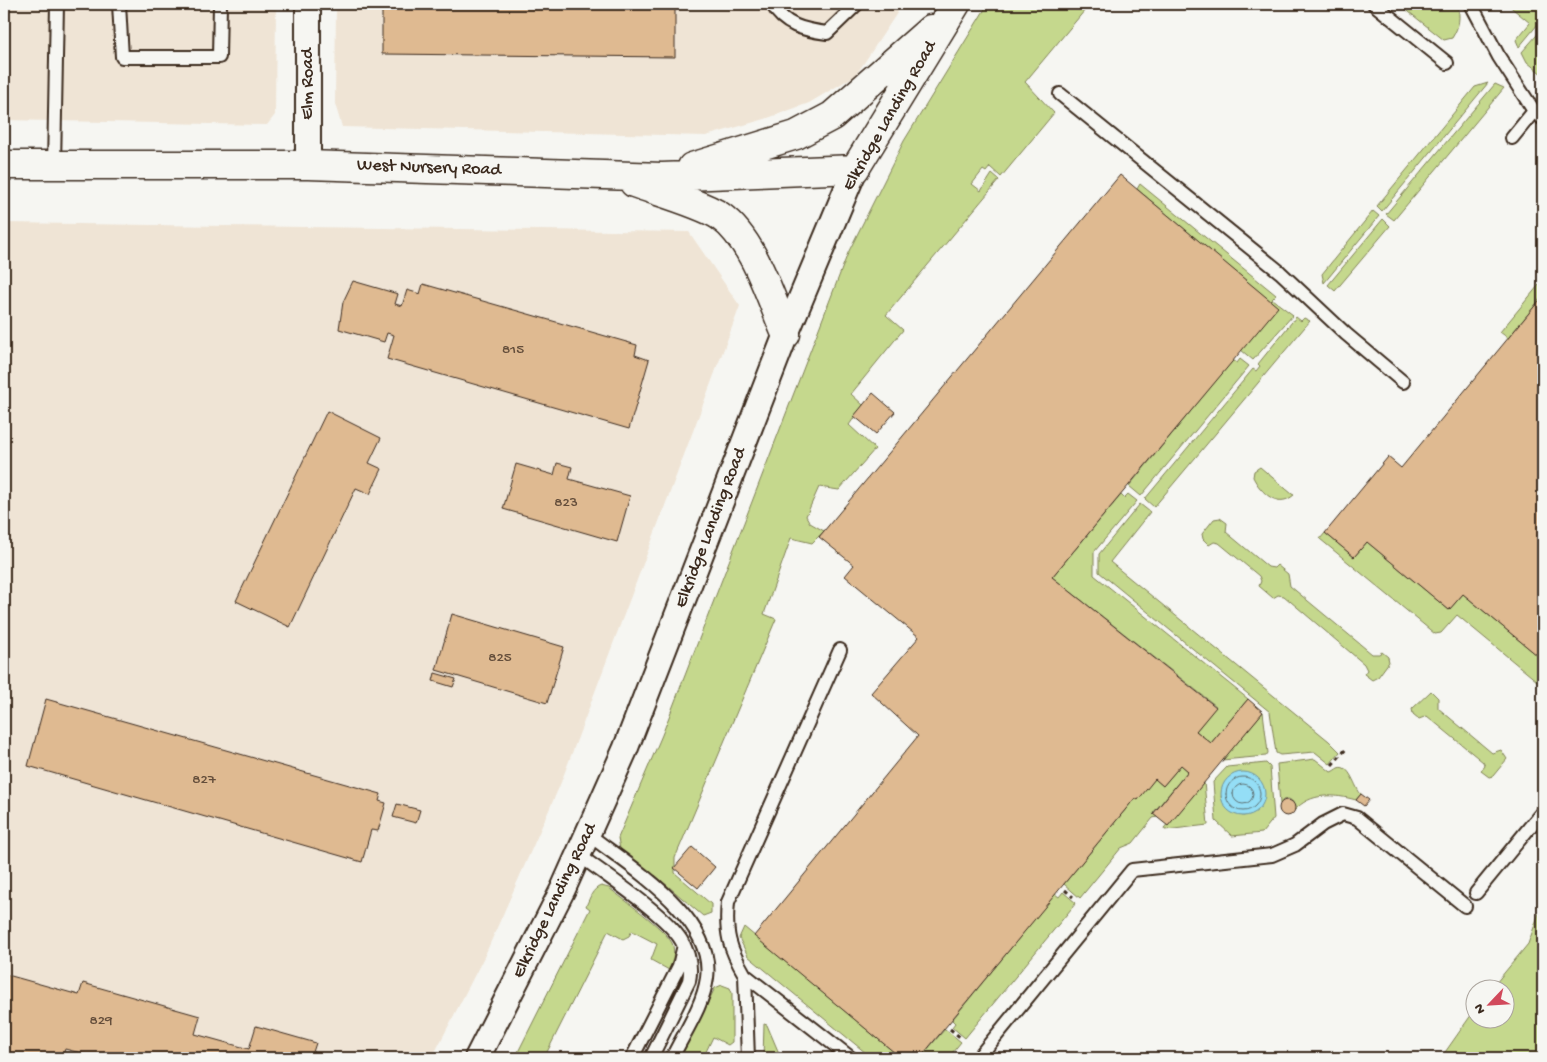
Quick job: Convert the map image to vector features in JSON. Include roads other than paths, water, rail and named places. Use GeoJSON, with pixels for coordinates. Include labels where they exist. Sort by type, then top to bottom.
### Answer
{"type":"FeatureCollection","features":[{"type":"Feature","properties":{"kind":"main road","name":"Elkridge Landing Road"},"geometry":{"type":"LineString","coordinates":[[855,169],[954,8]]}},
{"type":"Feature","properties":{"kind":"main road"},"geometry":{"type":"LineString","coordinates":[[662,177],[748,148],[796,136],[832,116],[954,8]]}},
{"type":"Feature","properties":{"kind":"main road","name":"West Nursery Road"},"geometry":{"type":"LineString","coordinates":[[4,165],[308,165],[481,169],[662,177],[855,169]]}},
{"type":"Feature","properties":{"kind":"main road"},"geometry":{"type":"LineString","coordinates":[[616,176],[719,215],[740,235],[755,262],[786,334]]}},
{"type":"Feature","properties":{"kind":"street","name":"Elm Road"},"geometry":{"type":"LineString","coordinates":[[308,4],[308,165]]}},
{"type":"Feature","properties":{"kind":"street","name":"Elkridge Landing Road"},"geometry":{"type":"LineString","coordinates":[[477,1058],[584,845],[625,750],[786,334],[855,169]]}},
{"type":"Feature","properties":{"kind":"lane"},"geometry":{"type":"LineString","coordinates":[[54,166],[57,4]]}},
{"type":"Feature","properties":{"kind":"lane"},"geometry":{"type":"LineString","coordinates":[[119,4],[122,58],[219,57],[220,4]]}},
{"type":"Feature","properties":{"kind":"lane"},"geometry":{"type":"LineString","coordinates":[[772,4],[776,12],[801,30],[826,33],[857,4]]}},
{"type":"Feature","properties":{"kind":"lane"},"geometry":{"type":"LineString","coordinates":[[1374,4],[1447,63]]}},
{"type":"Feature","properties":{"kind":"lane"},"geometry":{"type":"LineString","coordinates":[[1471,4],[1499,57],[1539,115],[1512,138]]}},
{"type":"Feature","properties":{"kind":"lane"},"geometry":{"type":"LineString","coordinates":[[1060,94],[1280,272],[1346,334],[1404,382]]}},
{"type":"Feature","properties":{"kind":"lane"},"geometry":{"type":"LineString","coordinates":[[840,650],[728,902],[726,926],[734,956],[745,975],[852,1058]]}},
{"type":"Feature","properties":{"kind":"lane"},"geometry":{"type":"LineString","coordinates":[[1476,893],[1543,811]]}},
{"type":"Feature","properties":{"kind":"lane"},"geometry":{"type":"LineString","coordinates":[[978,1058],[1132,870],[1272,854],[1295,845],[1323,824],[1343,814],[1358,819],[1465,906]]}},
{"type":"Feature","properties":{"kind":"lane"},"geometry":{"type":"LineString","coordinates":[[584,845],[668,925],[684,945],[689,958],[689,981],[651,1058]]}},
{"type":"Feature","properties":{"kind":"lane"},"geometry":{"type":"LineString","coordinates":[[584,845],[679,909],[702,939],[708,960],[705,988],[672,1058]]}},
{"type":"Feature","properties":{"kind":"lane"},"geometry":{"type":"LineString","coordinates":[[632,1058],[679,966],[684,945]]}},
{"type":"Feature","properties":{"kind":"lane"},"geometry":{"type":"LineString","coordinates":[[745,975],[748,1058]]}},
{"type":"Feature","properties":{"kind":"water"},"geometry":{"type":"Polygon","coordinates":[[[1243,772],[1255,776],[1261,782],[1265,794],[1261,806],[1255,812],[1243,816],[1231,812],[1225,806],[1221,794],[1225,782],[1231,776],[1243,772]]]}}]}
